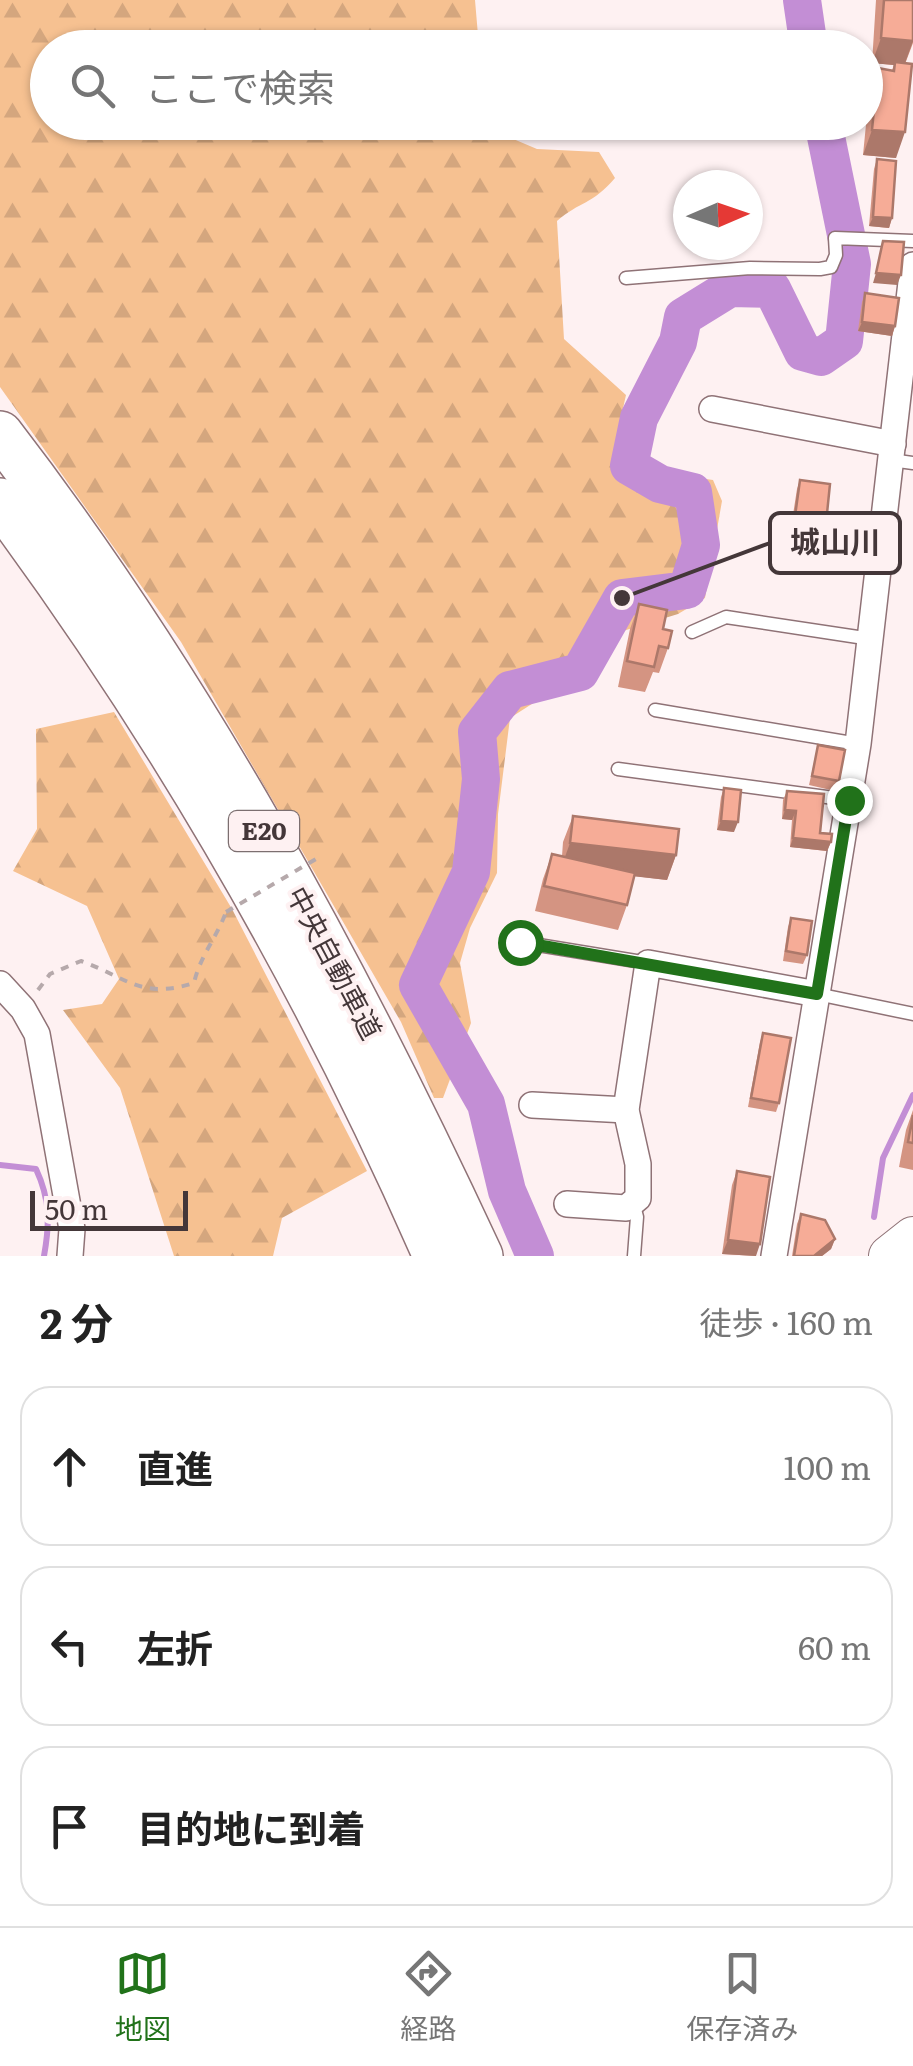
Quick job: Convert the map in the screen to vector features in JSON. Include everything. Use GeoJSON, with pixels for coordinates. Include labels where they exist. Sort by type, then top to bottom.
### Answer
{"type":"FeatureCollection","features":[{"type":"Feature","properties":{"kind":"highway","name":"中央自動車道"},"geometry":{"type":"LineString","coordinates":[[0,434],[61,513],[260,824],[372,1033],[480,1256]]}},
{"type":"Feature","properties":{"kind":"highway","name":"中央自動車道"},"geometry":{"type":"LineString","coordinates":[[0,501],[203,802],[314,1004],[436,1256]]}},
{"type":"Feature","properties":{"kind":"main road"},"geometry":{"type":"LineString","coordinates":[[889,1256],[913,1237]]}},
{"type":"Feature","properties":{"kind":"street"},"geometry":{"type":"LineString","coordinates":[[774,1256],[858,744],[899,456],[913,265]]}},
{"type":"Feature","properties":{"kind":"street"},"geometry":{"type":"LineString","coordinates":[[712,409],[899,456]]}},
{"type":"Feature","properties":{"kind":"street"},"geometry":{"type":"LineString","coordinates":[[567,1204],[626,1208],[638,1198],[638,1164],[626,1110],[648,963],[817,994]]}},
{"type":"Feature","properties":{"kind":"street"},"geometry":{"type":"LineString","coordinates":[[0,984],[24,1009],[44,1058],[72,1229],[70,1256]]}},
{"type":"Feature","properties":{"kind":"street"},"geometry":{"type":"LineString","coordinates":[[532,1105],[626,1110]]}},
{"type":"Feature","properties":{"kind":"lane"},"geometry":{"type":"LineString","coordinates":[[626,278],[750,268],[820,269],[830,267],[836,254],[835,238],[913,241]]}},
{"type":"Feature","properties":{"kind":"lane"},"geometry":{"type":"LineString","coordinates":[[692,632],[726,617],[871,639]]}},
{"type":"Feature","properties":{"kind":"lane"},"geometry":{"type":"LineString","coordinates":[[655,710],[858,744]]}},
{"type":"Feature","properties":{"kind":"lane"},"geometry":{"type":"LineString","coordinates":[[618,768],[849,800]]}},
{"type":"Feature","properties":{"kind":"lane"},"geometry":{"type":"LineString","coordinates":[[520,942],[648,963]]}},
{"type":"Feature","properties":{"kind":"lane"},"geometry":{"type":"LineString","coordinates":[[817,994],[913,1014]]}},
{"type":"Feature","properties":{"kind":"lane"},"geometry":{"type":"LineString","coordinates":[[633,1202],[637,1217],[634,1256]]}},
{"type":"Feature","properties":{"kind":"path"},"geometry":{"type":"LineString","coordinates":[[24,1009],[50,974],[80,961],[142,989],[170,991],[194,983],[199,960],[217,936],[226,912],[321,856]]}},
{"type":"Feature","properties":{"kind":"green space"},"geometry":{"type":"Polygon","coordinates":[[[0,0],[475,0],[478,30],[30,30],[30,140],[516,140],[537,149],[599,152],[615,178],[557,221],[564,339],[626,395],[615,444],[657,472],[713,480],[722,501],[705,598],[678,614],[623,631],[602,659],[510,718],[498,814],[497,873],[470,928],[460,963],[471,1023],[443,1098],[434,1098],[401,1022],[181,642],[0,387],[0,0]]]}},
{"type":"Feature","properties":{"kind":"green space"},"geometry":{"type":"Polygon","coordinates":[[[114,712],[232,909],[367,1171],[282,1218],[273,1256],[174,1256],[120,1088],[63,1010],[102,1004],[119,979],[87,906],[13,871],[37,829],[36,729],[114,712]]]}},
{"type":"Feature","properties":{"kind":"building"},"geometry":{"type":"Polygon","coordinates":[[[884,0],[913,0],[913,41],[883,38],[884,0]]]}},
{"type":"Feature","properties":{"kind":"building"},"geometry":{"type":"Polygon","coordinates":[[[895,62],[912,64],[905,132],[883,131],[883,69],[894,71],[895,62]]]}},
{"type":"Feature","properties":{"kind":"building"},"geometry":{"type":"Polygon","coordinates":[[[877,159],[896,161],[892,218],[873,217],[877,159]]]}},
{"type":"Feature","properties":{"kind":"building"},"geometry":{"type":"Polygon","coordinates":[[[883,241],[904,242],[901,275],[876,273],[883,241]]]}},
{"type":"Feature","properties":{"kind":"building"},"geometry":{"type":"Polygon","coordinates":[[[865,293],[899,298],[895,326],[862,322],[865,293]]]}},
{"type":"Feature","properties":{"kind":"building"},"geometry":{"type":"Polygon","coordinates":[[[800,480],[830,484],[824,543],[815,540],[813,549],[803,547],[804,540],[792,538],[800,480]]]}},
{"type":"Feature","properties":{"kind":"building"},"geometry":{"type":"Polygon","coordinates":[[[639,604],[667,610],[663,629],[672,631],[668,648],[659,646],[654,667],[627,661],[639,604]]]}},
{"type":"Feature","properties":{"kind":"building"},"geometry":{"type":"Polygon","coordinates":[[[818,745],[845,750],[839,781],[812,776],[818,745]]]}},
{"type":"Feature","properties":{"kind":"building"},"geometry":{"type":"Polygon","coordinates":[[[724,788],[741,790],[738,822],[721,821],[724,788]]]}},
{"type":"Feature","properties":{"kind":"building"},"geometry":{"type":"Polygon","coordinates":[[[787,791],[824,794],[820,833],[832,834],[831,842],[793,838],[796,811],[785,810],[787,791]]]}},
{"type":"Feature","properties":{"kind":"building"},"geometry":{"type":"Polygon","coordinates":[[[573,816],[679,829],[676,855],[570,843],[573,816]]]}},
{"type":"Feature","properties":{"kind":"building"},"geometry":{"type":"Polygon","coordinates":[[[552,854],[635,873],[627,905],[544,886],[552,854]]]}},
{"type":"Feature","properties":{"kind":"building"},"geometry":{"type":"Polygon","coordinates":[[[791,918],[812,921],[807,955],[786,951],[791,918]]]}},
{"type":"Feature","properties":{"kind":"building"},"geometry":{"type":"Polygon","coordinates":[[[763,1033],[791,1038],[779,1103],[751,1098],[763,1033]]]}},
{"type":"Feature","properties":{"kind":"building"},"geometry":{"type":"Polygon","coordinates":[[[913,1115],[913,1143],[908,1142],[913,1115]]]}},
{"type":"Feature","properties":{"kind":"building"},"geometry":{"type":"Polygon","coordinates":[[[737,1171],[770,1177],[760,1244],[728,1240],[737,1171]]]}},
{"type":"Feature","properties":{"kind":"building"},"geometry":{"type":"Polygon","coordinates":[[[801,1214],[825,1220],[835,1239],[814,1256],[794,1256],[801,1214]]]}},
{"type":"Feature","properties":{"kind":"waterway"},"geometry":{"type":"LineString","coordinates":[[802,0],[806,30]]}},
{"type":"Feature","properties":{"kind":"waterway"},"geometry":{"type":"LineString","coordinates":[[535,1256],[507,1191],[486,1104],[418,985],[471,872],[481,779],[477,732],[510,690],[580,672],[622,598],[687,590],[701,545],[693,492],[660,484],[629,466],[639,418],[678,342],[683,317],[730,288],[772,289],[803,352],[821,357],[844,341],[852,264],[827,140]]}},
{"type":"Feature","properties":{"kind":"waterway"},"geometry":{"type":"LineString","coordinates":[[874,1217],[883,1158],[913,1095]]}},
{"type":"Feature","properties":{"kind":"waterway"},"geometry":{"type":"LineString","coordinates":[[0,1165],[36,1169],[48,1211],[44,1256]]}},
{"type":"Feature","properties":{"kind":"place","name":"城山川"},"geometry":{"type":"Point","coordinates":[622,598]}},
{"type":"Feature","properties":{"kind":"route"},"geometry":{"type":"LineString","coordinates":[[520,942],[817,994],[849,800]]}}]}
